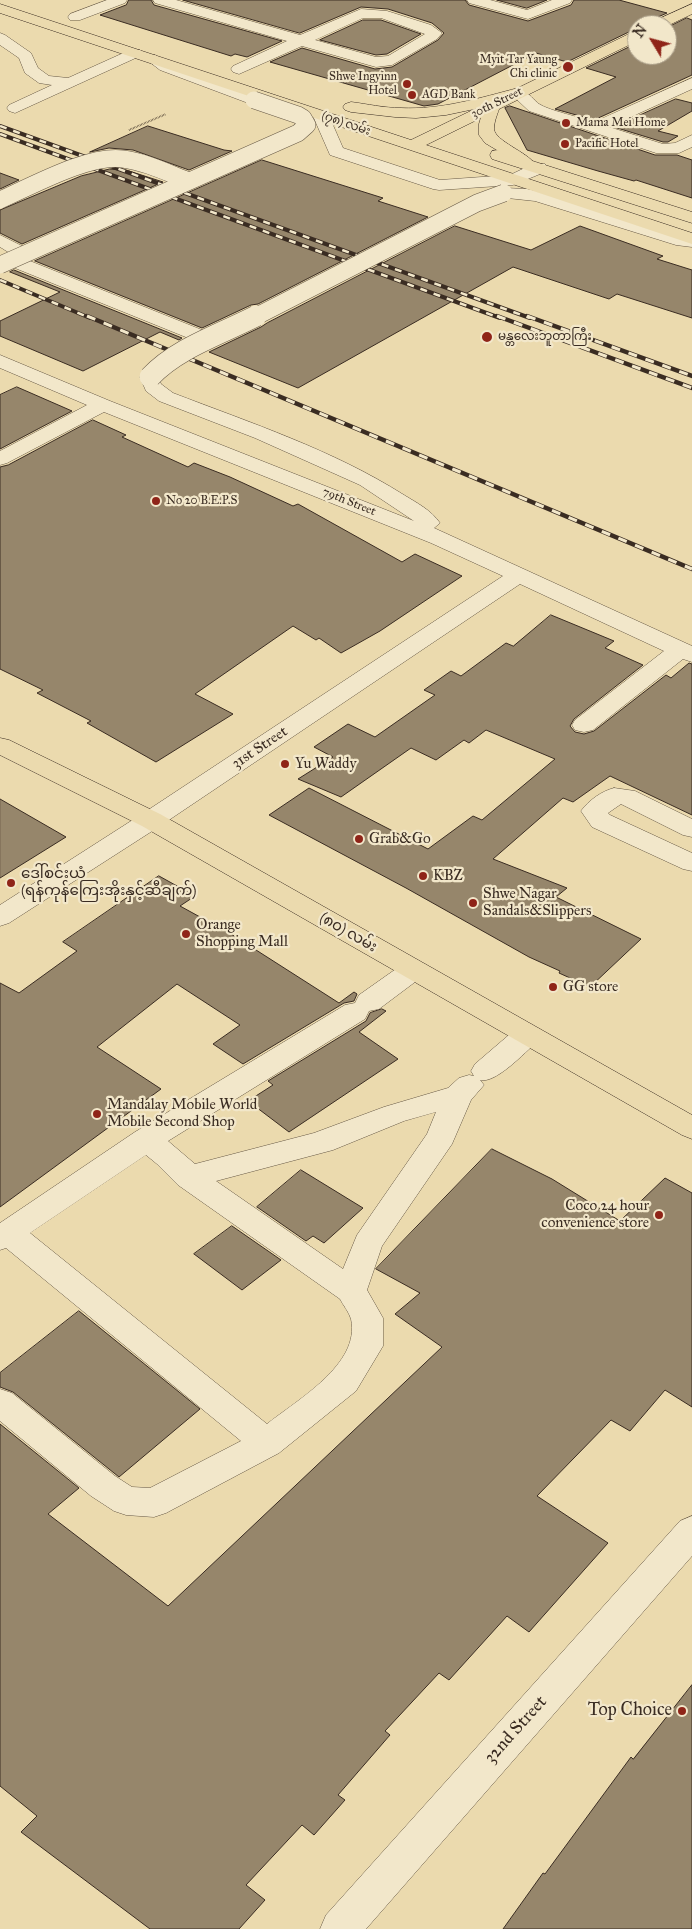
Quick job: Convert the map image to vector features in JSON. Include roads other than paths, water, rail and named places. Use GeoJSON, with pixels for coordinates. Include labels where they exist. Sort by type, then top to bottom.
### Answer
{"type":"FeatureCollection","features":[{"type":"Feature","properties":{"kind":"main road"},"geometry":{"type":"LineString","coordinates":[[22,0],[111,29]]}},
{"type":"Feature","properties":{"kind":"main road","name":"(၇၈) လမ်း"},"geometry":{"type":"LineString","coordinates":[[0,8],[692,241]]}},
{"type":"Feature","properties":{"kind":"main road"},"geometry":{"type":"LineString","coordinates":[[677,16],[692,8]]}},
{"type":"Feature","properties":{"kind":"main road","name":"30th Street"},"geometry":{"type":"LineString","coordinates":[[411,146],[627,40]]}},
{"type":"Feature","properties":{"kind":"main road"},"geometry":{"type":"LineString","coordinates":[[221,63],[258,75]]}},
{"type":"Feature","properties":{"kind":"main road"},"geometry":{"type":"LineString","coordinates":[[351,107],[401,113],[421,112],[469,106],[518,93]]}},
{"type":"Feature","properties":{"kind":"main road","name":"(၇၈) လမ်း"},"geometry":{"type":"LineString","coordinates":[[333,101],[453,140]]}},
{"type":"Feature","properties":{"kind":"main road"},"geometry":{"type":"LineString","coordinates":[[492,106],[486,130],[489,138],[524,158],[533,166]]}},
{"type":"Feature","properties":{"kind":"main road"},"geometry":{"type":"LineString","coordinates":[[481,149],[692,218]]}},
{"type":"Feature","properties":{"kind":"main road","name":"(၈၀) လမ်း"},"geometry":{"type":"LineString","coordinates":[[0,745],[151,820],[692,1128]]}},
{"type":"Feature","properties":{"kind":"street"},"geometry":{"type":"LineString","coordinates":[[75,17],[120,0]]}},
{"type":"Feature","properties":{"kind":"street"},"geometry":{"type":"LineString","coordinates":[[160,0],[298,41],[376,62],[392,60],[434,33],[391,17],[371,12],[361,13],[298,41],[239,69]]}},
{"type":"Feature","properties":{"kind":"street"},"geometry":{"type":"LineString","coordinates":[[474,0],[528,15],[565,0]]}},
{"type":"Feature","properties":{"kind":"street"},"geometry":{"type":"LineString","coordinates":[[0,38],[26,56],[31,70],[45,80],[70,83]]}},
{"type":"Feature","properties":{"kind":"street"},"geometry":{"type":"LineString","coordinates":[[15,108],[135,53]]}},
{"type":"Feature","properties":{"kind":"street"},"geometry":{"type":"LineString","coordinates":[[12,260],[298,133],[307,125],[303,118],[298,115],[165,67],[154,60]]}},
{"type":"Feature","properties":{"kind":"street"},"geometry":{"type":"LineString","coordinates":[[595,127],[692,83]]}},
{"type":"Feature","properties":{"kind":"street"},"geometry":{"type":"LineString","coordinates":[[518,93],[535,108],[662,149],[674,149],[692,153]]}},
{"type":"Feature","properties":{"kind":"street"},"geometry":{"type":"LineString","coordinates":[[321,116],[336,151],[439,185],[513,180],[533,166]]}},
{"type":"Feature","properties":{"kind":"street"},"geometry":{"type":"LineString","coordinates":[[674,149],[692,140]]}},
{"type":"Feature","properties":{"kind":"street"},"geometry":{"type":"LineString","coordinates":[[383,166],[411,146]]}},
{"type":"Feature","properties":{"kind":"street"},"geometry":{"type":"LineString","coordinates":[[0,200],[98,159],[117,158],[133,161],[189,182]]}},
{"type":"Feature","properties":{"kind":"street"},"geometry":{"type":"LineString","coordinates":[[438,538],[425,518],[367,482],[294,449],[166,397],[154,390],[150,385],[150,377],[154,371],[210,340],[491,197],[504,193],[527,194],[682,241],[692,241]]}},
{"type":"Feature","properties":{"kind":"street"},"geometry":{"type":"LineString","coordinates":[[0,240],[12,260],[210,340]]}},
{"type":"Feature","properties":{"kind":"street","name":"79th Street"},"geometry":{"type":"LineString","coordinates":[[0,361],[103,405],[438,538],[686,652]]}},
{"type":"Feature","properties":{"kind":"street"},"geometry":{"type":"LineString","coordinates":[[0,459],[103,405]]}},
{"type":"Feature","properties":{"kind":"street","name":"31st Street"},"geometry":{"type":"LineString","coordinates":[[0,917],[151,820],[519,575]]}},
{"type":"Feature","properties":{"kind":"street"},"geometry":{"type":"LineString","coordinates":[[584,725],[686,652]]}},
{"type":"Feature","properties":{"kind":"street"},"geometry":{"type":"LineString","coordinates":[[692,829],[626,796],[614,796],[594,811],[601,820],[692,863]]}},
{"type":"Feature","properties":{"kind":"street"},"geometry":{"type":"LineString","coordinates":[[267,1443],[4,1235],[146,1140],[362,1007],[413,970]]}},
{"type":"Feature","properties":{"kind":"street"},"geometry":{"type":"LineString","coordinates":[[351,1290],[368,1243],[441,1137],[471,1084],[527,1035]]}},
{"type":"Feature","properties":{"kind":"street"},"geometry":{"type":"LineString","coordinates":[[189,1177],[322,1142],[471,1084]]}},
{"type":"Feature","properties":{"kind":"street"},"geometry":{"type":"LineString","coordinates":[[0,1402],[103,1486],[126,1501],[154,1503],[267,1443],[344,1382],[367,1346],[367,1318],[351,1290],[189,1177],[168,1156],[146,1140]]}},
{"type":"Feature","properties":{"kind":"street","name":"32nd Street"},"geometry":{"type":"LineString","coordinates":[[340,1929],[692,1531]]}},
{"type":"Feature","properties":{"kind":"railway"},"geometry":{"type":"LineString","coordinates":[[0,126],[530,318]]}},
{"type":"Feature","properties":{"kind":"railway"},"geometry":{"type":"LineString","coordinates":[[0,134],[500,318]]}},
{"type":"Feature","properties":{"kind":"railway"},"geometry":{"type":"LineString","coordinates":[[0,280],[90,318]]}},
{"type":"Feature","properties":{"kind":"railway"},"geometry":{"type":"LineString","coordinates":[[87,316],[692,569]]}},
{"type":"Feature","properties":{"kind":"railway"},"geometry":{"type":"LineString","coordinates":[[497,316],[692,388]]}},
{"type":"Feature","properties":{"kind":"railway"},"geometry":{"type":"LineString","coordinates":[[527,316],[692,376]]}},
{"type":"Feature","properties":{"kind":"place","name":"Myit Tar Yaung Chi clinic"},"geometry":{"type":"Point","coordinates":[568,67]}},
{"type":"Feature","properties":{"kind":"place","name":"Shwe Ingyinn Hotel"},"geometry":{"type":"Point","coordinates":[407,84]}},
{"type":"Feature","properties":{"kind":"place","name":"AGD Bank"},"geometry":{"type":"Point","coordinates":[412,95]}},
{"type":"Feature","properties":{"kind":"place","name":"Mama Mei Home"},"geometry":{"type":"Point","coordinates":[566,123]}},
{"type":"Feature","properties":{"kind":"place","name":"Pacific Hotel"},"geometry":{"type":"Point","coordinates":[565,144]}},
{"type":"Feature","properties":{"kind":"place","name":"မန္တလေးဘူတာကြီး"},"geometry":{"type":"Point","coordinates":[487,337]}},
{"type":"Feature","properties":{"kind":"place","name":"No 20 B.E.P.S"},"geometry":{"type":"Point","coordinates":[156,501]}},
{"type":"Feature","properties":{"kind":"place","name":"Yu Waddy"},"geometry":{"type":"Point","coordinates":[285,764]}},
{"type":"Feature","properties":{"kind":"place","name":"Grab&Go"},"geometry":{"type":"Point","coordinates":[359,839]}},
{"type":"Feature","properties":{"kind":"place","name":"KBZ"},"geometry":{"type":"Point","coordinates":[423,876]}},
{"type":"Feature","properties":{"kind":"place","name":"ဒေါ်စင်းယုံ (ရန်ကုန်ကြေးအိုးနှင့်ဆီချက်)"},"geometry":{"type":"Point","coordinates":[11,883]}},
{"type":"Feature","properties":{"kind":"place","name":"Shwe Nagar Sandals&Slippers"},"geometry":{"type":"Point","coordinates":[473,903]}},
{"type":"Feature","properties":{"kind":"place","name":"Orange Shopping Mall"},"geometry":{"type":"Point","coordinates":[186,934]}},
{"type":"Feature","properties":{"kind":"place","name":"GG store"},"geometry":{"type":"Point","coordinates":[553,987]}},
{"type":"Feature","properties":{"kind":"place","name":"Mandalay Mobile World Mobile Second Shop"},"geometry":{"type":"Point","coordinates":[97,1114]}},
{"type":"Feature","properties":{"kind":"place","name":"Coco 24 hour convenience store"},"geometry":{"type":"Point","coordinates":[659,1215]}},
{"type":"Feature","properties":{"kind":"place","name":"Top Choice"},"geometry":{"type":"Point","coordinates":[682,1711]}}]}
